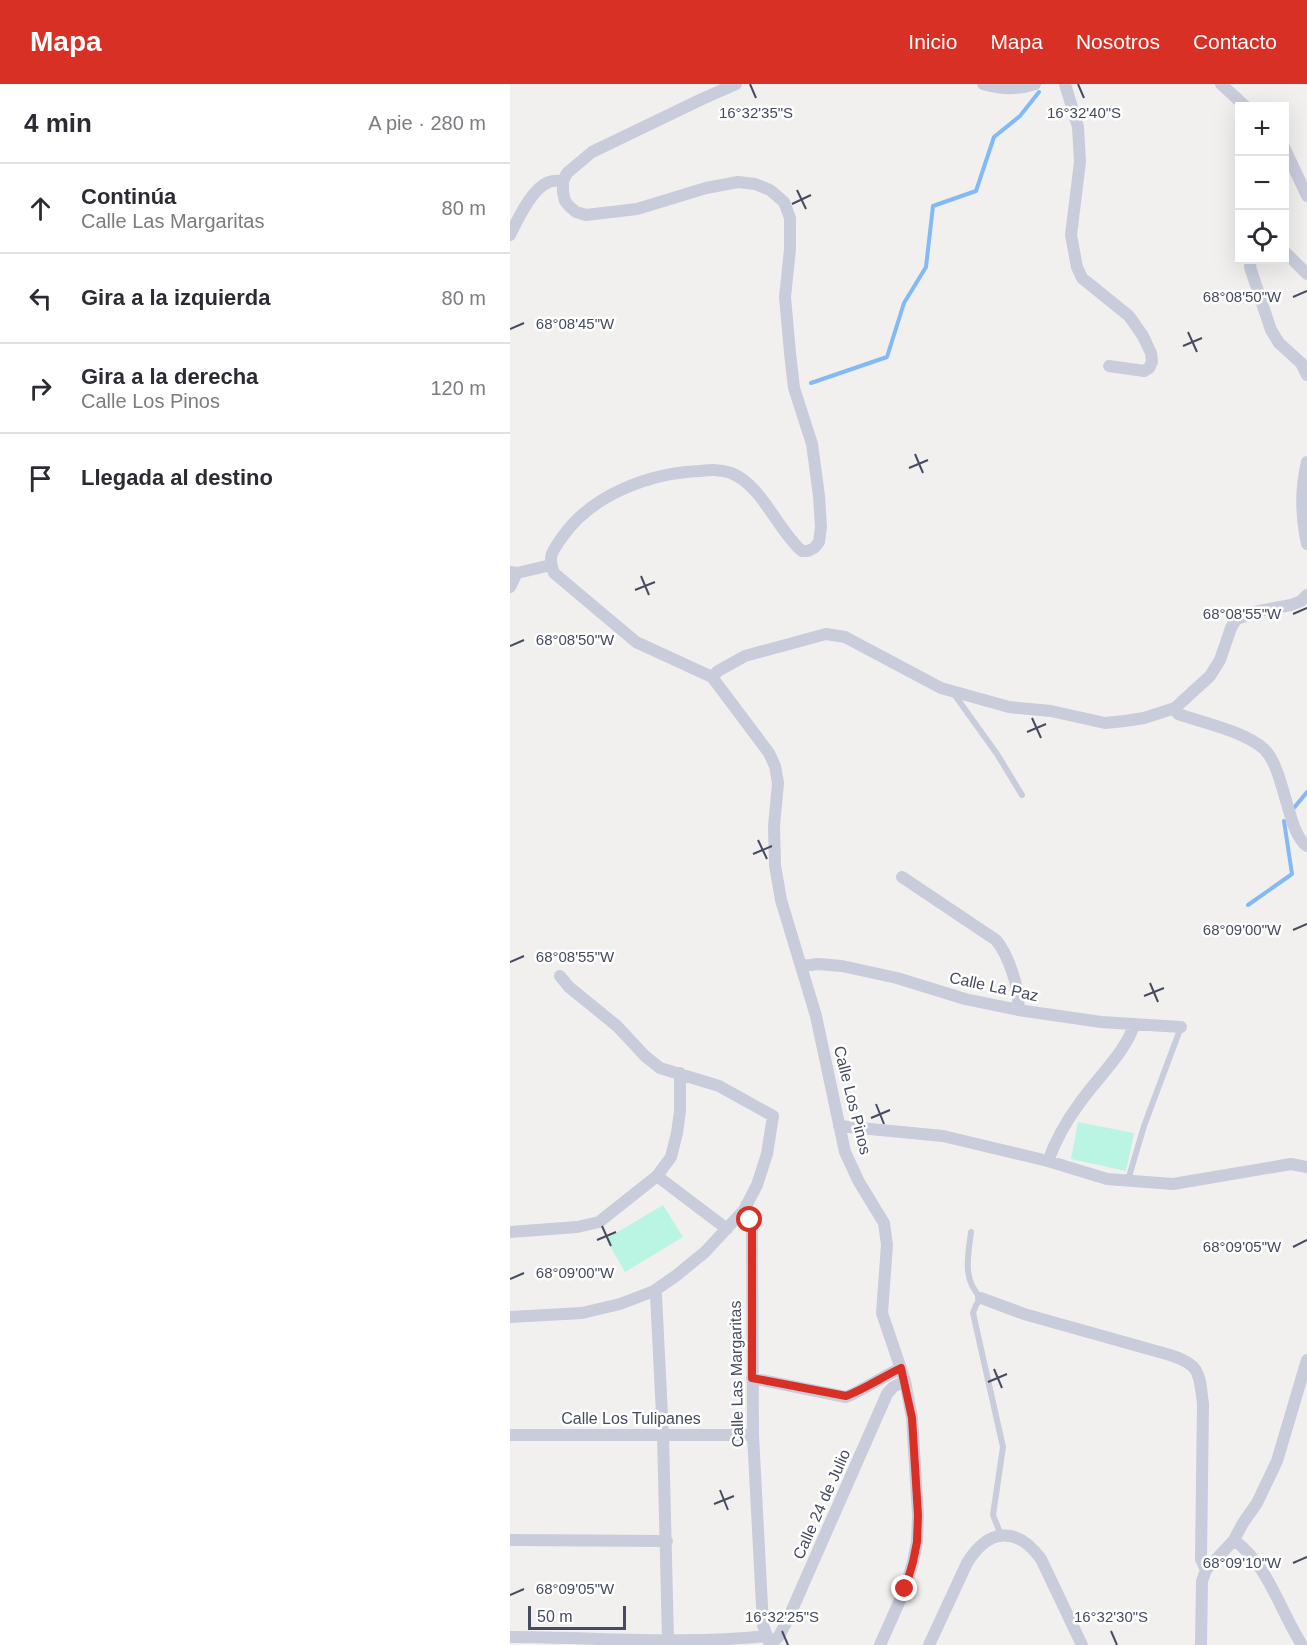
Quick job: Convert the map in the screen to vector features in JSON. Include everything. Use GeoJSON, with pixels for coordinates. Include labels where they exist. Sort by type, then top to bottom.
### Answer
{"type":"FeatureCollection","features":[{"type":"Feature","properties":{"kind":"street"},"geometry":{"type":"LineString","coordinates":[[736,84],[592,152],[567,173],[563,181],[563,192],[565,201],[576,213],[586,215],[637,209],[706,188],[738,182],[755,184],[770,190],[784,202],[790,218],[790,249],[785,297],[790,353],[794,388],[812,444],[819,496],[821,528],[819,542],[814,548],[802,551],[769,508],[748,485],[734,474],[718,470],[688,471],[643,481],[586,511],[572,523],[554,549],[550,557],[554,573],[636,642],[712,677],[718,671],[745,656],[826,634],[845,637],[954,691],[1009,706],[1051,711],[1106,723],[1144,718],[1175,708],[1210,676],[1220,660],[1236,619],[1259,611],[1291,605],[1301,601],[1307,595]]}},
{"type":"Feature","properties":{"kind":"street"},"geometry":{"type":"LineString","coordinates":[[982,84],[996,88],[1025,87],[1035,84]]}},
{"type":"Feature","properties":{"kind":"street"},"geometry":{"type":"LineString","coordinates":[[1065,84],[1078,127],[1080,162],[1071,235],[1077,267],[1082,278],[1129,316],[1143,336],[1151,353],[1152,362],[1144,371],[1109,366]]}},
{"type":"Feature","properties":{"kind":"street"},"geometry":{"type":"LineString","coordinates":[[1221,84],[1241,102]]}},
{"type":"Feature","properties":{"kind":"street"},"geometry":{"type":"LineString","coordinates":[[1288,156],[1307,196]]}},
{"type":"Feature","properties":{"kind":"street"},"geometry":{"type":"LineString","coordinates":[[510,235],[537,190],[552,181],[563,181]]}},
{"type":"Feature","properties":{"kind":"street"},"geometry":{"type":"LineString","coordinates":[[1289,256],[1307,274]]}},
{"type":"Feature","properties":{"kind":"street"},"geometry":{"type":"LineString","coordinates":[[1250,264],[1271,330],[1279,343],[1301,363],[1307,375]]}},
{"type":"Feature","properties":{"kind":"street"},"geometry":{"type":"LineString","coordinates":[[1307,462],[1301,491],[1307,544]]}},
{"type":"Feature","properties":{"kind":"street"},"geometry":{"type":"LineString","coordinates":[[510,587],[513,572],[551,565]]}},
{"type":"Feature","properties":{"kind":"street","name":"Calle Los Pinos"},"geometry":{"type":"LineString","coordinates":[[712,677],[769,753],[775,766],[778,783],[774,826],[775,865],[781,900],[816,1016],[845,1152],[859,1182],[884,1223],[887,1245],[882,1313],[905,1381],[912,1418],[918,1515],[917,1542],[913,1562],[905,1589],[880,1645]]}},
{"type":"Feature","properties":{"kind":"street"},"geometry":{"type":"LineString","coordinates":[[1175,708],[1178,714],[1243,736],[1265,750],[1277,770],[1298,833],[1307,846]]}},
{"type":"Feature","properties":{"kind":"street"},"geometry":{"type":"LineString","coordinates":[[902,877],[996,939],[1003,949],[1011,970],[1017,993],[1018,1010]]}},
{"type":"Feature","properties":{"kind":"street","name":"Calle La Paz"},"geometry":{"type":"LineString","coordinates":[[802,966],[818,964],[842,966],[897,978],[965,999],[1018,1010],[1101,1022],[1181,1028]]}},
{"type":"Feature","properties":{"kind":"street"},"geometry":{"type":"LineString","coordinates":[[510,1317],[582,1313],[620,1304],[654,1291],[705,1252],[744,1210],[757,1185],[767,1154],[773,1116],[719,1086],[660,1068],[645,1056],[617,1026],[569,987],[560,976]]}},
{"type":"Feature","properties":{"kind":"street"},"geometry":{"type":"LineString","coordinates":[[1048,1161],[1077,1105],[1128,1040],[1134,1024]]}},
{"type":"Feature","properties":{"kind":"street"},"geometry":{"type":"LineString","coordinates":[[510,1232],[577,1227],[599,1222],[657,1176],[671,1157],[677,1133],[680,1111],[680,1073]]}},
{"type":"Feature","properties":{"kind":"street"},"geometry":{"type":"LineString","coordinates":[[839,1126],[943,1136],[1048,1161],[1107,1179],[1128,1181],[1173,1184],[1291,1164],[1307,1167]]}},
{"type":"Feature","properties":{"kind":"street"},"geometry":{"type":"LineString","coordinates":[[657,1176],[727,1229]]}},
{"type":"Feature","properties":{"kind":"street","name":"Calle Las Margaritas"},"geometry":{"type":"LineString","coordinates":[[744,1210],[752,1227],[753,1435],[763,1625],[769,1642]]}},
{"type":"Feature","properties":{"kind":"street"},"geometry":{"type":"LineString","coordinates":[[654,1291],[663,1434],[668,1640]]}},
{"type":"Feature","properties":{"kind":"street"},"geometry":{"type":"LineString","coordinates":[[981,1298],[1024,1314],[1170,1355],[1192,1365],[1200,1384],[1203,1404],[1201,1559],[1206,1570]]}},
{"type":"Feature","properties":{"kind":"street"},"geometry":{"type":"LineString","coordinates":[[1201,1645],[1202,1581],[1206,1570],[1234,1539],[1257,1503],[1277,1461],[1307,1360]]}},
{"type":"Feature","properties":{"kind":"street"},"geometry":{"type":"LineString","coordinates":[[752,1378],[846,1396],[856,1393],[879,1378],[901,1368]]}},
{"type":"Feature","properties":{"kind":"street","name":"Calle 24 de Julio"},"geometry":{"type":"LineString","coordinates":[[769,1642],[779,1636],[788,1619],[887,1394],[893,1387],[905,1381]]}},
{"type":"Feature","properties":{"kind":"street","name":"Calle Los Tulipanes"},"geometry":{"type":"LineString","coordinates":[[510,1435],[753,1435]]}},
{"type":"Feature","properties":{"kind":"street"},"geometry":{"type":"LineString","coordinates":[[929,1645],[974,1551],[985,1542],[1001,1535],[1023,1540],[1034,1549],[1082,1645]]}},
{"type":"Feature","properties":{"kind":"street"},"geometry":{"type":"LineString","coordinates":[[1234,1539],[1249,1552],[1258,1564],[1302,1645]]}},
{"type":"Feature","properties":{"kind":"street"},"geometry":{"type":"LineString","coordinates":[[510,1540],[667,1541]]}},
{"type":"Feature","properties":{"kind":"street"},"geometry":{"type":"LineString","coordinates":[[511,1637],[668,1640],[749,1638],[769,1642]]}},
{"type":"Feature","properties":{"kind":"lane"},"geometry":{"type":"LineString","coordinates":[[954,691],[955,696],[997,754],[1022,795]]}},
{"type":"Feature","properties":{"kind":"lane"},"geometry":{"type":"LineString","coordinates":[[1128,1181],[1144,1126],[1181,1028]]}},
{"type":"Feature","properties":{"kind":"lane"},"geometry":{"type":"LineString","coordinates":[[971,1232],[968,1262],[969,1284],[981,1298],[973,1313],[1003,1447],[993,1515],[1001,1535]]}},
{"type":"Feature","properties":{"kind":"green space"},"geometry":{"type":"Polygon","coordinates":[[[1078,1122],[1134,1133],[1126,1171],[1071,1159],[1078,1122]]]}},
{"type":"Feature","properties":{"kind":"green space"},"geometry":{"type":"Polygon","coordinates":[[[663,1205],[683,1237],[625,1272],[606,1239],[663,1205]]]}},
{"type":"Feature","properties":{"kind":"waterway"},"geometry":{"type":"LineString","coordinates":[[811,383],[887,357],[904,303],[926,267],[933,206],[976,191],[994,137],[1020,116],[1039,92]]}},
{"type":"Feature","properties":{"kind":"waterway"},"geometry":{"type":"LineString","coordinates":[[1293,809],[1307,792]]}},
{"type":"Feature","properties":{"kind":"waterway"},"geometry":{"type":"LineString","coordinates":[[1248,905],[1292,874],[1284,821]]}},
{"type":"Feature","properties":{"kind":"route"},"geometry":{"type":"LineString","coordinates":[[750,1220],[752,1227],[752,1378],[846,1396],[856,1393],[879,1378],[901,1368],[912,1418],[918,1515],[917,1542],[905,1589]]}}]}
